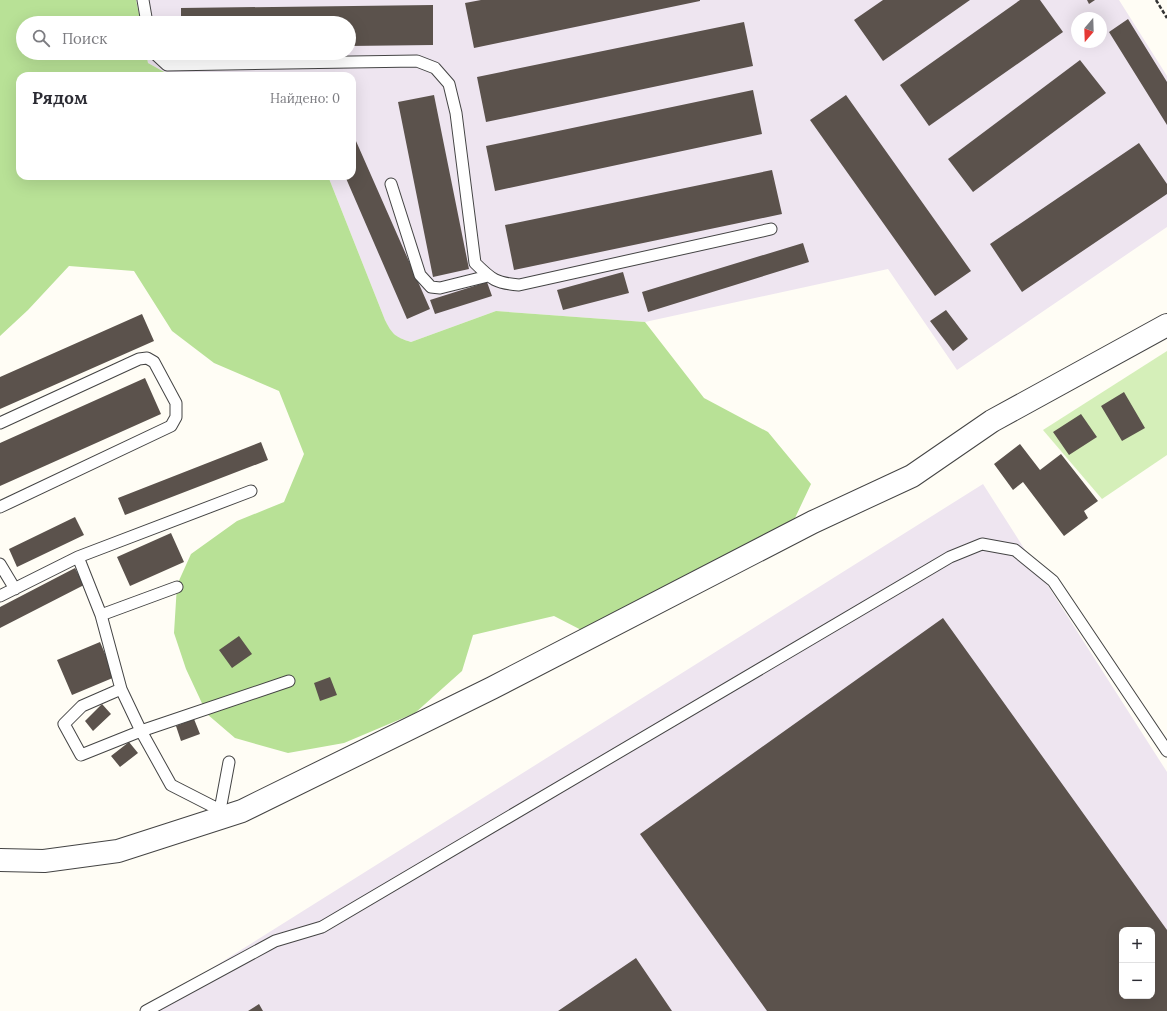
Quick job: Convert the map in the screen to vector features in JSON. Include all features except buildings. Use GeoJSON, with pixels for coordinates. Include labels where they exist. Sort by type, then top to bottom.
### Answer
{"type":"FeatureCollection","features":[{"type":"Feature","properties":{"kind":"street"},"geometry":{"type":"LineString","coordinates":[[0,860],[44,861],[118,851],[242,811],[492,688],[814,522],[912,476],[992,421],[1167,325]]}},
{"type":"Feature","properties":{"kind":"lane"},"geometry":{"type":"LineString","coordinates":[[143,0],[146,16]]}},
{"type":"Feature","properties":{"kind":"lane"},"geometry":{"type":"LineString","coordinates":[[161,60],[166,65],[417,61],[435,68],[449,84],[456,113],[475,263],[488,276],[503,284],[519,285],[771,229]]}},
{"type":"Feature","properties":{"kind":"lane"},"geometry":{"type":"LineString","coordinates":[[391,184],[420,275],[431,286],[440,288],[488,276]]}},
{"type":"Feature","properties":{"kind":"lane"},"geometry":{"type":"LineString","coordinates":[[0,423],[139,358],[147,358],[154,362],[176,403],[176,417],[171,426],[0,506]]}},
{"type":"Feature","properties":{"kind":"lane"},"geometry":{"type":"LineString","coordinates":[[0,596],[78,557],[251,491]]}},
{"type":"Feature","properties":{"kind":"lane"},"geometry":{"type":"LineString","coordinates":[[146,1011],[275,941],[322,927],[950,557],[982,544],[1014,550],[1053,581],[1167,752]]}},
{"type":"Feature","properties":{"kind":"lane"},"geometry":{"type":"LineString","coordinates":[[78,557],[101,615],[122,689],[141,731],[171,785],[220,810],[230,762]]}},
{"type":"Feature","properties":{"kind":"lane"},"geometry":{"type":"LineString","coordinates":[[0,564],[15,589]]}},
{"type":"Feature","properties":{"kind":"lane"},"geometry":{"type":"LineString","coordinates":[[101,615],[177,587]]}},
{"type":"Feature","properties":{"kind":"lane"},"geometry":{"type":"LineString","coordinates":[[122,689],[82,706],[64,724],[81,755],[141,731],[289,681]]}},
{"type":"Feature","properties":{"kind":"path"},"geometry":{"type":"LineString","coordinates":[[1156,0],[1167,18]]}},
{"type":"Feature","properties":{"kind":"shaded area"},"geometry":{"type":"Polygon","coordinates":[[[136,0],[1119,0],[1167,76],[1167,227],[957,370],[888,269],[645,322],[496,311],[411,342],[399,338],[391,332],[330,180],[356,180],[356,72],[164,72],[148,63],[147,60],[356,60],[356,16],[139,16],[136,0]]]}},
{"type":"Feature","properties":{"kind":"shaded area"},"geometry":{"type":"Polygon","coordinates":[[[983,484],[1167,772],[1167,1011],[141,1011],[209,970],[983,484]]]}},
{"type":"Feature","properties":{"kind":"green space"},"geometry":{"type":"Polygon","coordinates":[[[0,0],[136,0],[139,16],[16,16],[16,60],[147,60],[148,63],[164,72],[16,72],[16,180],[330,180],[385,320],[390,329],[401,338],[411,342],[496,311],[645,322],[704,398],[768,432],[811,484],[795,518],[591,635],[554,616],[473,635],[462,671],[415,713],[344,743],[288,753],[235,738],[207,714],[186,669],[174,633],[177,585],[191,554],[237,521],[284,502],[304,454],[279,391],[214,363],[172,331],[134,271],[69,266],[28,310],[0,336],[0,0]]]}},
{"type":"Feature","properties":{"kind":"green space"},"geometry":{"type":"Polygon","coordinates":[[[1167,351],[1167,455],[1102,499],[1043,430],[1167,351]]]}}]}
